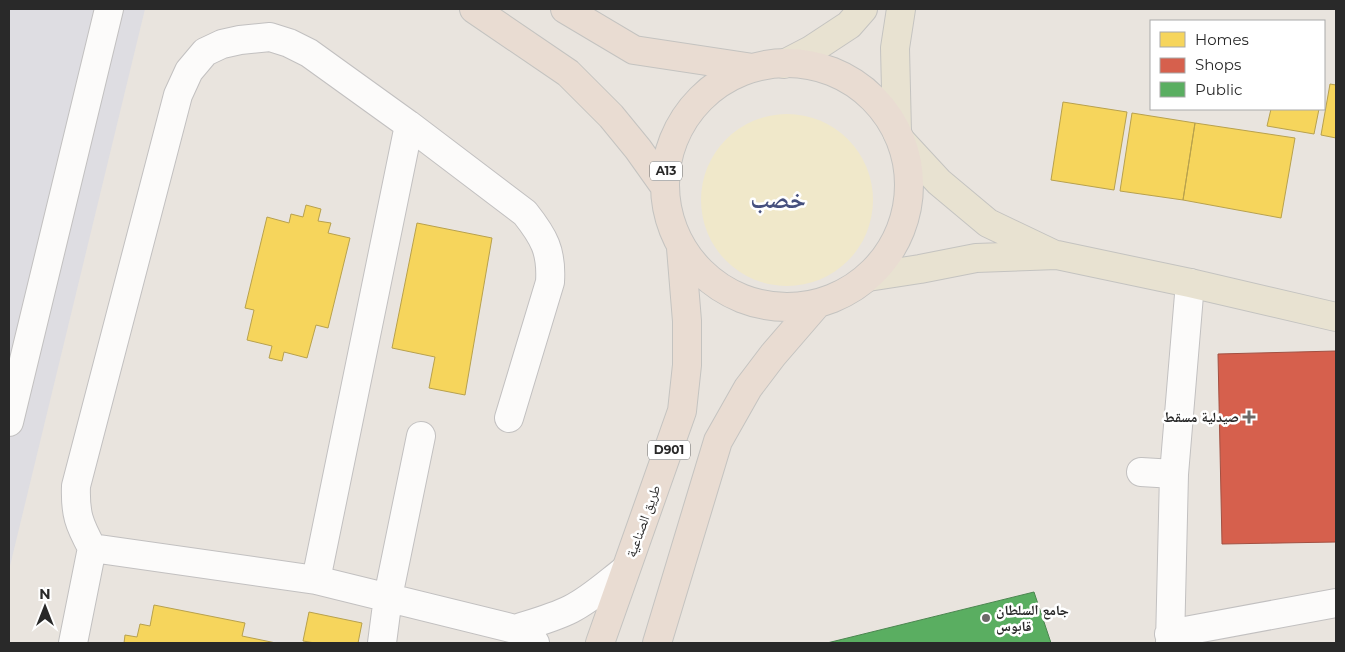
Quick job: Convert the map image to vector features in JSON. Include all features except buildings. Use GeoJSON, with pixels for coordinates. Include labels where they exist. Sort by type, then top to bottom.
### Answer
{"type":"FeatureCollection","features":[{"type":"Feature","properties":{"kind":"highway","name":"A13"},"geometry":{"type":"LineString","coordinates":[[474,9],[568,73],[611,116],[638,149],[665,187]]}},
{"type":"Feature","properties":{"kind":"highway","name":"A13"},"geometry":{"type":"LineString","coordinates":[[565,9],[634,50],[753,68],[784,64],[812,66],[838,75],[862,89],[882,108],[899,137],[909,170],[909,200],[902,228],[888,255],[868,277],[845,293],[817,304],[786,307],[755,303],[726,292],[701,272],[682,248],[669,219],[665,187],[667,161],[675,136],[689,113],[706,94],[728,79],[753,68]]}},
{"type":"Feature","properties":{"kind":"highway","name":"طريق الصناعية"},"geometry":{"type":"LineString","coordinates":[[600,643],[682,412],[687,356],[682,248]]}},
{"type":"Feature","properties":{"kind":"highway"},"geometry":{"type":"LineString","coordinates":[[657,643],[718,441],[748,388],[817,304]]}},
{"type":"Feature","properties":{"kind":"main road"},"geometry":{"type":"LineString","coordinates":[[784,64],[849,25],[863,9]]}},
{"type":"Feature","properties":{"kind":"main road"},"geometry":{"type":"LineString","coordinates":[[900,9],[895,48],[899,137],[939,182],[988,223],[1056,256]]}},
{"type":"Feature","properties":{"kind":"main road"},"geometry":{"type":"LineString","coordinates":[[868,277],[976,258],[1056,256],[1190,283],[1336,317]]}},
{"type":"Feature","properties":{"kind":"street"},"geometry":{"type":"LineString","coordinates":[[9,422],[109,9]]}},
{"type":"Feature","properties":{"kind":"street"},"geometry":{"type":"LineString","coordinates":[[73,643],[92,548],[79,524],[75,506],[76,486],[178,95],[188,71],[205,52],[222,44],[240,40],[270,37],[289,42],[310,53],[526,213],[540,231],[547,247],[551,263],[550,282],[509,418]]}},
{"type":"Feature","properties":{"kind":"street"},"geometry":{"type":"LineString","coordinates":[[316,580],[408,125]]}},
{"type":"Feature","properties":{"kind":"street"},"geometry":{"type":"LineString","coordinates":[[1190,283],[1174,474],[1170,639],[1336,604]]}},
{"type":"Feature","properties":{"kind":"street"},"geometry":{"type":"LineString","coordinates":[[382,643],[388,597],[421,436]]}},
{"type":"Feature","properties":{"kind":"street"},"geometry":{"type":"LineString","coordinates":[[1141,472],[1174,474]]}},
{"type":"Feature","properties":{"kind":"street"},"geometry":{"type":"LineString","coordinates":[[92,548],[316,580],[388,597],[525,636],[552,618],[590,597],[625,570]]}},
{"type":"Feature","properties":{"kind":"shaded area"},"geometry":{"type":"Polygon","coordinates":[[[9,9],[145,9],[9,570],[9,9]]]}},
{"type":"Feature","properties":{"kind":"sand"},"geometry":{"type":"Polygon","coordinates":[[[795,114],[812,117],[828,124],[842,133],[854,145],[870,175],[873,200],[872,217],[867,233],[854,255],[842,267],[812,283],[779,286],[762,283],[746,276],[732,267],[720,255],[704,225],[701,192],[704,175],[711,159],[720,145],[732,133],[762,117],[795,114]]]}},
{"type":"Feature","properties":{"kind":"place","name":"صيدلية مسقط"},"geometry":{"type":"Point","coordinates":[1249,417]}},
{"type":"Feature","properties":{"kind":"place","name":"جامع السلطان قابوس"},"geometry":{"type":"Point","coordinates":[986,618]}},
{"type":"Feature","properties":{"kind":"district","name":"خصب"},"geometry":{"type":"Point","coordinates":[778,200]}}]}
